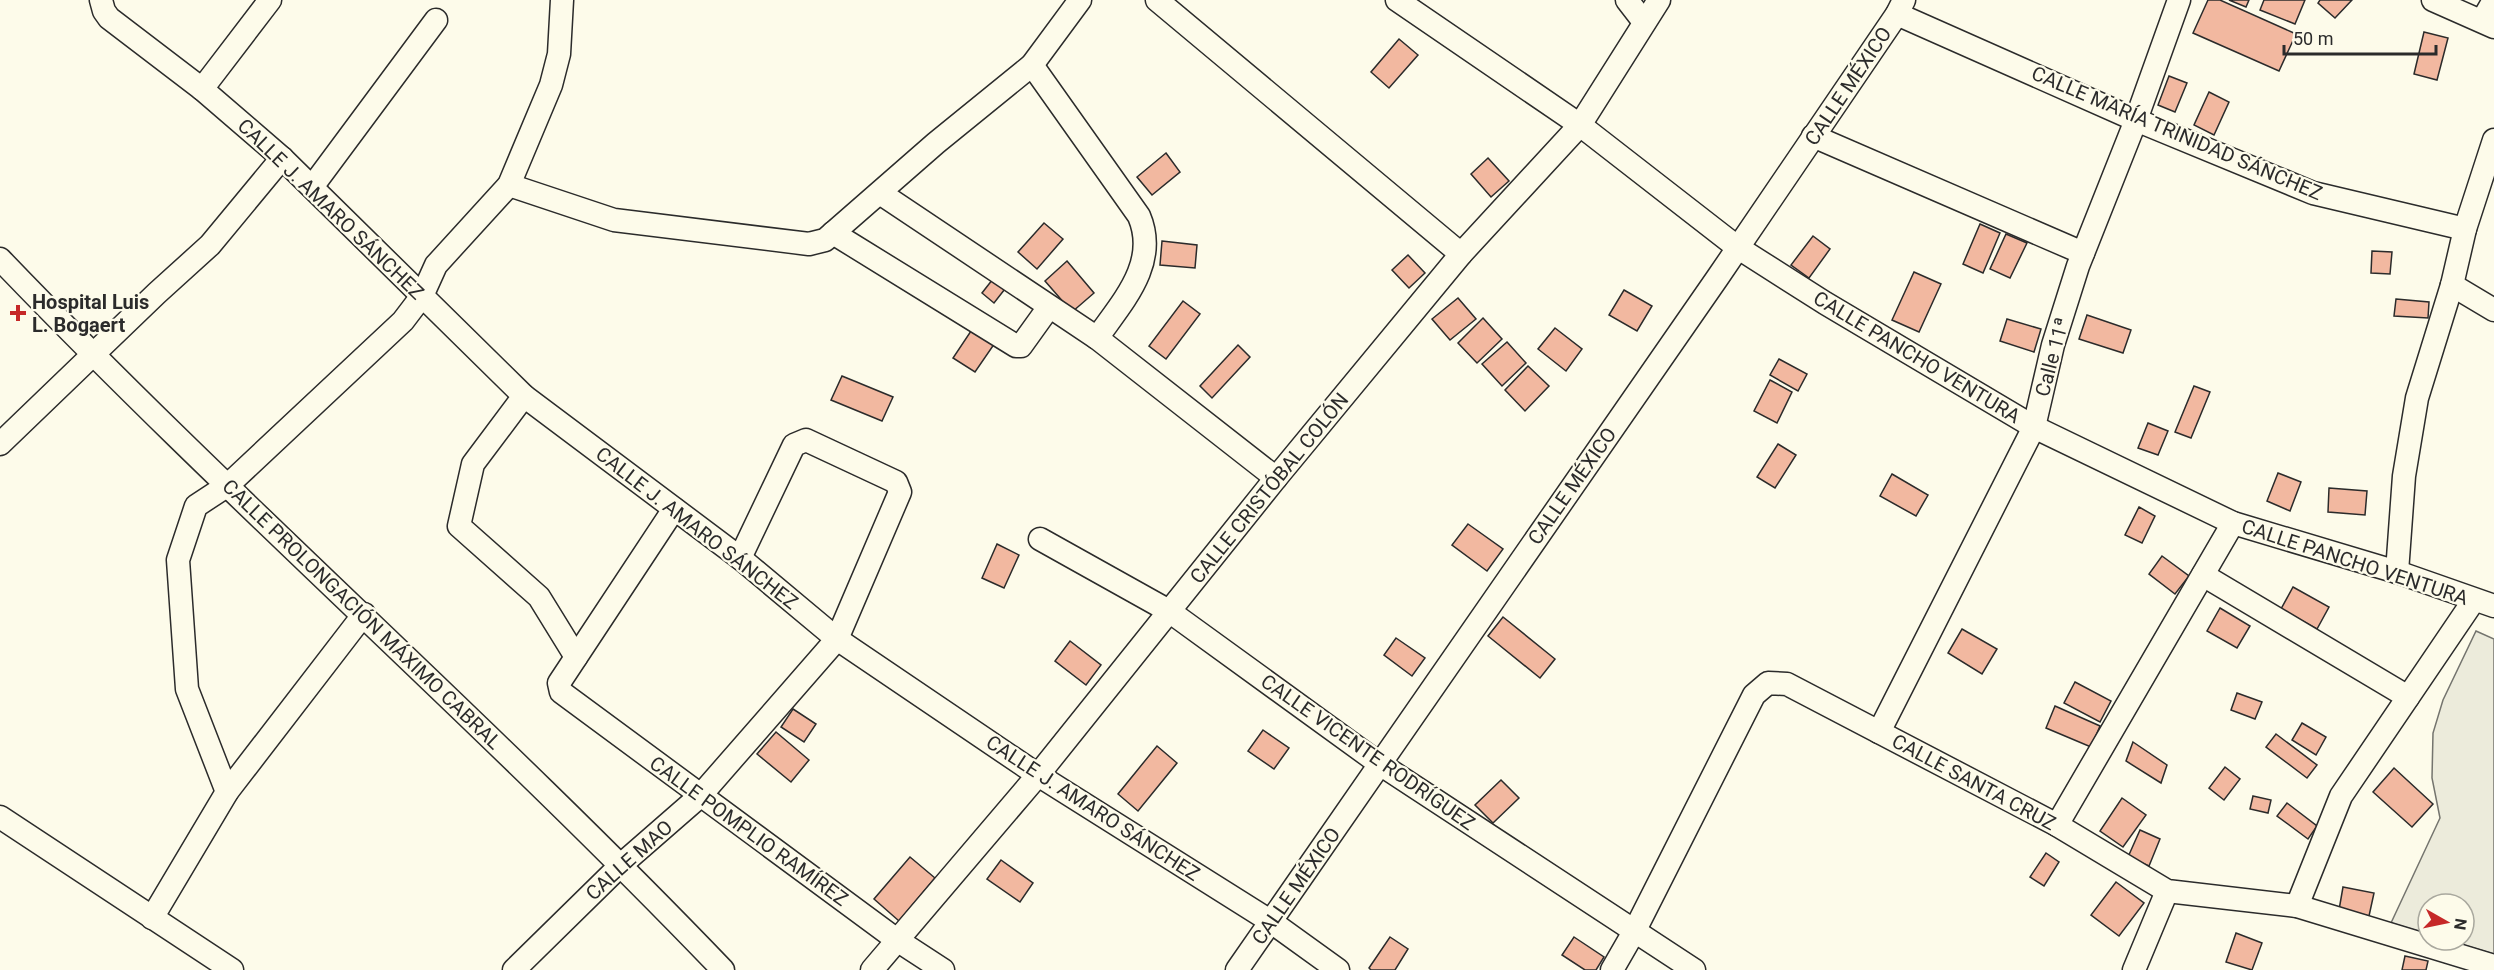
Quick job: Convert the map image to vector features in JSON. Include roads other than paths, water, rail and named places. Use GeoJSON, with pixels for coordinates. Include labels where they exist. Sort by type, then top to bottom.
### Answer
{"type":"FeatureCollection","features":[{"type":"Feature","properties":{"kind":"street"},"geometry":{"type":"LineString","coordinates":[[202,89],[270,0]]}},
{"type":"Feature","properties":{"kind":"street"},"geometry":{"type":"LineString","coordinates":[[227,792],[187,689],[178,560],[196,506],[228,485],[403,321],[422,296],[436,265],[509,185],[551,85],[559,54],[562,0]]}},
{"type":"Feature","properties":{"kind":"street"},"geometry":{"type":"LineString","coordinates":[[509,185],[614,220],[809,244],[825,240],[944,136],[1032,65],[1080,0]]}},
{"type":"Feature","properties":{"kind":"street"},"geometry":{"type":"LineString","coordinates":[[1157,0],[1461,254]]}},
{"type":"Feature","properties":{"kind":"street","name":"CALLE PANCHO VENTURA"},"geometry":{"type":"LineString","coordinates":[[1397,0],[1580,125],[1737,247],[1835,309],[2034,427],[2233,523],[2397,572],[2484,603]]}},
{"type":"Feature","properties":{"kind":"street"},"geometry":{"type":"LineString","coordinates":[[1627,0],[1644,22]]}},
{"type":"Feature","properties":{"kind":"street","name":"CALLE CRISTÓBAL COLÓN"},"geometry":{"type":"LineString","coordinates":[[872,970],[1038,775],[1276,478],[1461,254],[1580,125],[1659,0]]}},
{"type":"Feature","properties":{"kind":"street","name":"Calle 11ª"},"geometry":{"type":"LineString","coordinates":[[1879,732],[2034,427],[2053,345],[2083,253],[2136,120],[2179,0]]}},
{"type":"Feature","properties":{"kind":"street"},"geometry":{"type":"LineString","coordinates":[[2433,0],[2488,24],[2494,0]]}},
{"type":"Feature","properties":{"kind":"street","name":"CALLE MARÍA TRINIDAD SÁNCHEZ"},"geometry":{"type":"LineString","coordinates":[[1900,7],[2136,120],[2313,193],[2465,229]]}},
{"type":"Feature","properties":{"kind":"street","name":"CALLE MÉXICO"},"geometry":{"type":"LineString","coordinates":[[1237,970],[1737,247],[1900,7]]}},
{"type":"Feature","properties":{"kind":"street","name":"CALLE J. AMARO SÁNCHEZ"},"geometry":{"type":"LineString","coordinates":[[105,9],[282,158],[524,396],[740,558],[837,639],[1038,775],[1270,921],[1338,970]]}},
{"type":"Feature","properties":{"kind":"street"},"geometry":{"type":"LineString","coordinates":[[312,187],[436,20]]}},
{"type":"Feature","properties":{"kind":"street"},"geometry":{"type":"LineString","coordinates":[[1032,65],[1139,216],[1143,225],[1144,253],[1137,280],[1097,338]]}},
{"type":"Feature","properties":{"kind":"street"},"geometry":{"type":"LineString","coordinates":[[1813,136],[2083,253]]}},
{"type":"Feature","properties":{"kind":"street"},"geometry":{"type":"LineString","coordinates":[[2397,572],[2404,476],[2417,398],[2452,285],[2465,229],[2494,140]]}},
{"type":"Feature","properties":{"kind":"street"},"geometry":{"type":"LineString","coordinates":[[0,444],[210,245],[282,158]]}},
{"type":"Feature","properties":{"kind":"street"},"geometry":{"type":"LineString","coordinates":[[880,194],[1097,338],[1276,478]]}},
{"type":"Feature","properties":{"kind":"street"},"geometry":{"type":"LineString","coordinates":[[833,233],[1016,346],[1021,346],[1049,307]]}},
{"type":"Feature","properties":{"kind":"street","name":"CALLE PROLONGACIÓN MÁXIMO CABRAL"},"geometry":{"type":"LineString","coordinates":[[0,259],[93,355],[622,864],[723,970]]}},
{"type":"Feature","properties":{"kind":"street"},"geometry":{"type":"LineString","coordinates":[[2452,285],[2494,310]]}},
{"type":"Feature","properties":{"kind":"street"},"geometry":{"type":"LineString","coordinates":[[524,396],[473,464],[459,526],[539,597],[576,657],[674,509]]}},
{"type":"Feature","properties":{"kind":"street","name":"CALLE MAO"},"geometry":{"type":"LineString","coordinates":[[514,970],[622,864],[700,796],[837,639],[900,492],[896,482],[806,440],[799,441],[794,445],[740,558]]}},
{"type":"Feature","properties":{"kind":"street"},"geometry":{"type":"LineString","coordinates":[[2057,825],[2233,523]]}},
{"type":"Feature","properties":{"kind":"street","name":"CALLE VICENTE RODRÍGUEZ"},"geometry":{"type":"LineString","coordinates":[[1040,540],[1169,611],[1380,764],[1694,970]]}},
{"type":"Feature","properties":{"kind":"street"},"geometry":{"type":"LineString","coordinates":[[2203,575],[2408,697]]}},
{"type":"Feature","properties":{"kind":"street"},"geometry":{"type":"LineString","coordinates":[[2297,906],[2341,796],[2408,697],[2484,603]]}},
{"type":"Feature","properties":{"kind":"street"},"geometry":{"type":"LineString","coordinates":[[152,918],[227,792],[364,614]]}},
{"type":"Feature","properties":{"kind":"street","name":"CALLE POMPLIO RAMÍREZ"},"geometry":{"type":"LineString","coordinates":[[576,657],[559,684],[558,688],[561,692],[897,940],[943,970]]}},
{"type":"Feature","properties":{"kind":"street","name":"CALLE SANTA CRUZ"},"geometry":{"type":"LineString","coordinates":[[1612,970],[1635,930],[1754,695],[1768,683],[1787,684],[2057,825],[2167,891],[2297,906],[2494,966]]}},
{"type":"Feature","properties":{"kind":"street"},"geometry":{"type":"LineString","coordinates":[[0,817],[232,970]]}},
{"type":"Feature","properties":{"kind":"street"},"geometry":{"type":"LineString","coordinates":[[2134,970],[2167,891]]}},
{"type":"Feature","properties":{"kind":"place","name":"Hospital Luis L. Bogaert"},"geometry":{"type":"Point","coordinates":[18,313]}}]}
